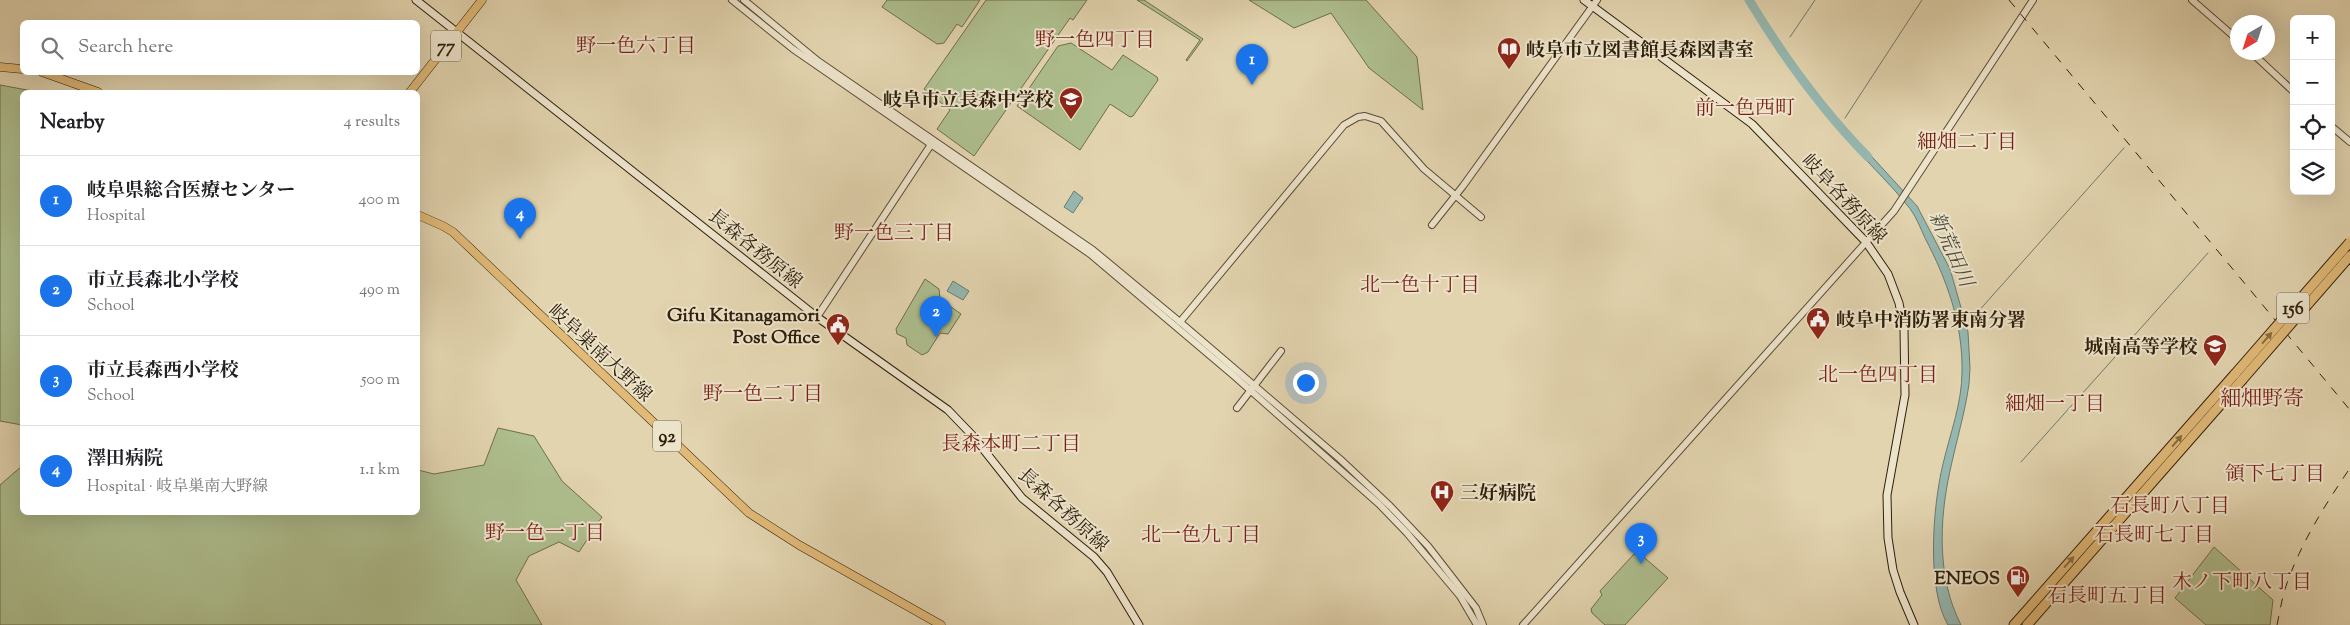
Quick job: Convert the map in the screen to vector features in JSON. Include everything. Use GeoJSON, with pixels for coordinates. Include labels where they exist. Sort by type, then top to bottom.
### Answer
{"type":"FeatureCollection","features":[{"type":"Feature","properties":{"kind":"highway","name":"156"},"geometry":{"type":"LineString","coordinates":[[2028,625],[2239,377],[2350,242]]}},
{"type":"Feature","properties":{"kind":"highway","name":"156"},"geometry":{"type":"LineString","coordinates":[[2014,625],[2350,256]]}},
{"type":"Feature","properties":{"kind":"main road","name":"長森各務原線"},"geometry":{"type":"LineString","coordinates":[[416,0],[817,317],[948,410],[964,425],[1022,498],[1094,556],[1107,572],[1139,625]]}},
{"type":"Feature","properties":{"kind":"main road","name":"77"},"geometry":{"type":"LineString","coordinates":[[412,90],[482,0]]}},
{"type":"Feature","properties":{"kind":"main road","name":"岐阜各務原線"},"geometry":{"type":"LineString","coordinates":[[1584,0],[1595,3],[1752,124],[1866,242],[1881,262],[1894,286],[1904,329],[1904,395],[1887,495],[1887,521],[1893,570],[1914,625]]}},
{"type":"Feature","properties":{"kind":"main road"},"geometry":{"type":"LineString","coordinates":[[0,67],[20,69]]}},
{"type":"Feature","properties":{"kind":"main road"},"geometry":{"type":"LineString","coordinates":[[50,75],[92,90]]}},
{"type":"Feature","properties":{"kind":"main road","name":"岐阜巣南大野線"},"geometry":{"type":"LineString","coordinates":[[420,216],[453,232],[749,513],[806,549],[941,625]]}},
{"type":"Feature","properties":{"kind":"street"},"geometry":{"type":"LineString","coordinates":[[732,0],[793,49],[1093,250],[1180,322],[1336,464],[1407,533],[1460,596],[1477,625]]}},
{"type":"Feature","properties":{"kind":"street"},"geometry":{"type":"LineString","coordinates":[[744,0],[818,61],[1090,254],[1340,459],[1412,528],[1476,608],[1483,625]]}},
{"type":"Feature","properties":{"kind":"street"},"geometry":{"type":"LineString","coordinates":[[1523,625],[1901,201],[2033,0]]}},
{"type":"Feature","properties":{"kind":"street"},"geometry":{"type":"LineString","coordinates":[[2192,0],[2230,33]]}},
{"type":"Feature","properties":{"kind":"street"},"geometry":{"type":"LineString","coordinates":[[1432,225],[1456,196],[1595,3]]}},
{"type":"Feature","properties":{"kind":"street"},"geometry":{"type":"LineString","coordinates":[[2260,60],[2290,88]]}},
{"type":"Feature","properties":{"kind":"street"},"geometry":{"type":"LineString","coordinates":[[1180,322],[1315,159],[1344,125],[1353,119],[1365,116],[1381,122],[1414,159],[1481,217]]}},
{"type":"Feature","properties":{"kind":"street"},"geometry":{"type":"LineString","coordinates":[[2335,129],[2350,142]]}},
{"type":"Feature","properties":{"kind":"street"},"geometry":{"type":"LineString","coordinates":[[817,317],[932,143]]}},
{"type":"Feature","properties":{"kind":"street"},"geometry":{"type":"LineString","coordinates":[[1237,408],[1281,352]]}},
{"type":"Feature","properties":{"kind":"green space"},"geometry":{"type":"Polygon","coordinates":[[[887,0],[980,0],[962,27],[957,24],[944,43],[937,44],[882,7],[887,0]]]}},
{"type":"Feature","properties":{"kind":"green space"},"geometry":{"type":"Polygon","coordinates":[[[986,0],[1087,0],[1073,20],[1070,18],[974,156],[937,129],[950,110],[924,89],[986,0]]]}},
{"type":"Feature","properties":{"kind":"green space"},"geometry":{"type":"Polygon","coordinates":[[[1137,0],[1144,0],[1203,39],[1187,61],[1200,40],[1137,0]]]}},
{"type":"Feature","properties":{"kind":"green space"},"geometry":{"type":"Polygon","coordinates":[[[1249,0],[1366,0],[1417,57],[1423,110],[1369,68],[1331,13],[1294,28],[1249,0]]]}},
{"type":"Feature","properties":{"kind":"green space"},"geometry":{"type":"Polygon","coordinates":[[[1071,43],[1112,70],[1123,55],[1157,77],[1158,80],[1133,116],[1130,117],[1110,104],[1080,150],[1017,106],[1058,46],[1071,43]]]}},
{"type":"Feature","properties":{"kind":"green space"},"geometry":{"type":"Polygon","coordinates":[[[0,85],[27,90],[20,90],[20,425],[0,421],[0,85]]]}},
{"type":"Feature","properties":{"kind":"green space"},"geometry":{"type":"Polygon","coordinates":[[[925,279],[939,289],[940,299],[961,314],[948,334],[940,333],[928,352],[922,355],[907,345],[906,338],[897,334],[896,329],[925,279]]]}},
{"type":"Feature","properties":{"kind":"green space"},"geometry":{"type":"Polygon","coordinates":[[[498,428],[534,436],[562,481],[602,517],[579,552],[559,542],[529,556],[516,580],[542,625],[0,625],[0,485],[20,468],[20,515],[420,515],[420,470],[434,474],[484,465],[498,428]]]}},
{"type":"Feature","properties":{"kind":"green space"},"geometry":{"type":"Polygon","coordinates":[[[2214,547],[2273,600],[2270,625],[2206,625],[2175,598],[2214,547]]]}},
{"type":"Feature","properties":{"kind":"green space"},"geometry":{"type":"Polygon","coordinates":[[[1639,553],[1668,578],[1625,625],[1605,625],[1592,613],[1591,609],[1602,595],[1600,591],[1634,554],[1639,553]]]}},
{"type":"Feature","properties":{"kind":"water"},"geometry":{"type":"Polygon","coordinates":[[[1863,147],[1917,206],[1950,269],[1968,332],[1969,384],[1946,490],[1942,529],[1944,569],[1953,607],[1961,625],[1948,625],[1941,609],[1934,569],[1936,501],[1939,481],[1958,407],[1961,384],[1962,354],[1957,320],[1947,286],[1915,216],[1858,151],[1863,147]]]}},
{"type":"Feature","properties":{"kind":"water"},"geometry":{"type":"Polygon","coordinates":[[[1074,191],[1083,198],[1073,213],[1064,207],[1074,191]]]}},
{"type":"Feature","properties":{"kind":"water"},"geometry":{"type":"Polygon","coordinates":[[[953,281],[969,291],[963,300],[947,291],[953,281]]]}},
{"type":"Feature","properties":{"kind":"waterway","name":"新荒田川"},"geometry":{"type":"LineString","coordinates":[[1749,0],[1775,42],[1804,82],[1835,121],[1868,157]]}},
{"type":"Feature","properties":{"kind":"waterway"},"geometry":{"type":"LineString","coordinates":[[1790,37],[1815,0]]}},
{"type":"Feature","properties":{"kind":"waterway"},"geometry":{"type":"LineString","coordinates":[[1845,118],[1922,0]]}},
{"type":"Feature","properties":{"kind":"waterway"},"geometry":{"type":"LineString","coordinates":[[1976,314],[2124,148]]}},
{"type":"Feature","properties":{"kind":"waterway"},"geometry":{"type":"LineString","coordinates":[[2021,462],[2208,253]]}},
{"type":"Feature","properties":{"kind":"railway"},"geometry":{"type":"LineString","coordinates":[[2009,0],[2350,410]]}},
{"type":"Feature","properties":{"kind":"railway"},"geometry":{"type":"LineString","coordinates":[[2277,625],[2285,588],[2293,568],[2307,538],[2350,468]]}},
{"type":"Feature","properties":{"kind":"place","name":"岐阜市立図書館長森図書室"},"geometry":{"type":"Point","coordinates":[1509,70]}},
{"type":"Feature","properties":{"kind":"place","name":"岐阜県総合医療センター"},"geometry":{"type":"Point","coordinates":[1252,85]}},
{"type":"Feature","properties":{"kind":"place","name":"岐阜市立長森中学校"},"geometry":{"type":"Point","coordinates":[1071,120]}},
{"type":"Feature","properties":{"kind":"place","name":"澤田病院"},"geometry":{"type":"Point","coordinates":[520,239]}},
{"type":"Feature","properties":{"kind":"place","name":"市立長森北小学校"},"geometry":{"type":"Point","coordinates":[936,337]}},
{"type":"Feature","properties":{"kind":"place","name":"岐阜中消防署東南分署"},"geometry":{"type":"Point","coordinates":[1818,340]}},
{"type":"Feature","properties":{"kind":"place","name":"Gifu Kitanagamori Post Office"},"geometry":{"type":"Point","coordinates":[838,346]}},
{"type":"Feature","properties":{"kind":"place","name":"城南高等学校"},"geometry":{"type":"Point","coordinates":[2215,367]}},
{"type":"Feature","properties":{"kind":"place","name":"三好病院"},"geometry":{"type":"Point","coordinates":[1442,513]}},
{"type":"Feature","properties":{"kind":"place","name":"市立長森西小学校"},"geometry":{"type":"Point","coordinates":[1641,564]}},
{"type":"Feature","properties":{"kind":"place","name":"ENEOS"},"geometry":{"type":"Point","coordinates":[2018,598]}},
{"type":"Feature","properties":{"kind":"district","name":"野一色四丁目"},"geometry":{"type":"Point","coordinates":[1095,39]}},
{"type":"Feature","properties":{"kind":"district","name":"野一色六丁目"},"geometry":{"type":"Point","coordinates":[636,45]}},
{"type":"Feature","properties":{"kind":"district","name":"前一色西町"},"geometry":{"type":"Point","coordinates":[1745,107]}},
{"type":"Feature","properties":{"kind":"district","name":"細畑二丁目"},"geometry":{"type":"Point","coordinates":[1967,141]}},
{"type":"Feature","properties":{"kind":"district","name":"野一色三丁目"},"geometry":{"type":"Point","coordinates":[894,232]}},
{"type":"Feature","properties":{"kind":"district","name":"北一色十丁目"},"geometry":{"type":"Point","coordinates":[1420,284]}},
{"type":"Feature","properties":{"kind":"district","name":"北一色四丁目"},"geometry":{"type":"Point","coordinates":[1878,374]}},
{"type":"Feature","properties":{"kind":"district","name":"野一色二丁目"},"geometry":{"type":"Point","coordinates":[763,393]}},
{"type":"Feature","properties":{"kind":"district","name":"細畑野寄"},"geometry":{"type":"Point","coordinates":[2262,398]}},
{"type":"Feature","properties":{"kind":"district","name":"細畑一丁目"},"geometry":{"type":"Point","coordinates":[2055,403]}},
{"type":"Feature","properties":{"kind":"district","name":"長森本町二丁目"},"geometry":{"type":"Point","coordinates":[1011,443]}},
{"type":"Feature","properties":{"kind":"district","name":"領下七丁目"},"geometry":{"type":"Point","coordinates":[2275,473]}},
{"type":"Feature","properties":{"kind":"district","name":"石長町八丁目"},"geometry":{"type":"Point","coordinates":[2170,505]}},
{"type":"Feature","properties":{"kind":"district","name":"野一色一丁目"},"geometry":{"type":"Point","coordinates":[545,532]}},
{"type":"Feature","properties":{"kind":"district","name":"北一色九丁目"},"geometry":{"type":"Point","coordinates":[1201,534]}},
{"type":"Feature","properties":{"kind":"district","name":"石長町七丁目"},"geometry":{"type":"Point","coordinates":[2154,534]}},
{"type":"Feature","properties":{"kind":"district","name":"木ノ下町八丁目"},"geometry":{"type":"Point","coordinates":[2242,581]}},
{"type":"Feature","properties":{"kind":"district","name":"石長町五丁目"},"geometry":{"type":"Point","coordinates":[2107,595]}}]}
